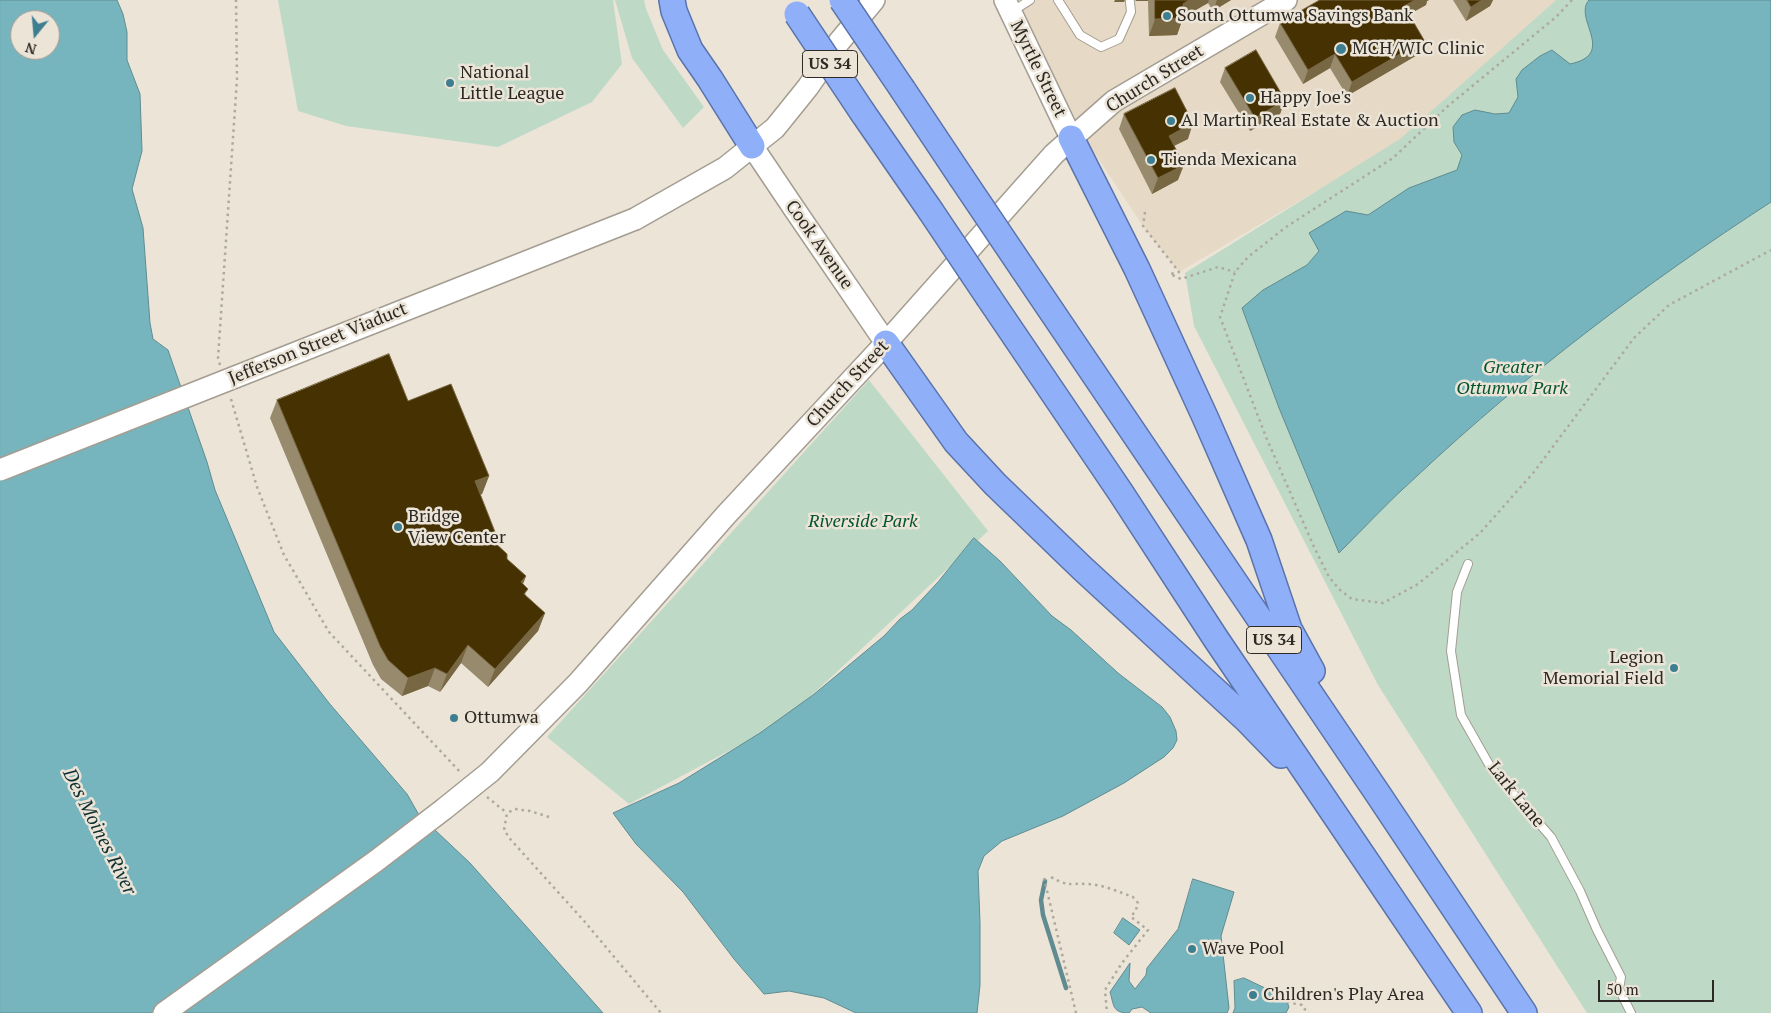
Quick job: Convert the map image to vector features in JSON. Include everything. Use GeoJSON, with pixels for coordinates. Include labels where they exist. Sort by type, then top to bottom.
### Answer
{"type":"FeatureCollection","features":[{"type":"Feature","properties":{"kind":"highway"},"geometry":{"type":"LineString","coordinates":[[672,0],[674,10],[690,50],[752,146]]}},
{"type":"Feature","properties":{"kind":"highway","name":"US 34"},"geometry":{"type":"LineString","coordinates":[[842,0],[1524,1013]]}},
{"type":"Feature","properties":{"kind":"highway","name":"US 34"},"geometry":{"type":"LineString","coordinates":[[792,7],[1121,493],[1216,639],[1469,1013]]}},
{"type":"Feature","properties":{"kind":"highway"},"geometry":{"type":"LineString","coordinates":[[1071,138],[1137,270],[1224,461],[1259,540],[1289,629],[1378,794]]}},
{"type":"Feature","properties":{"kind":"highway"},"geometry":{"type":"LineString","coordinates":[[886,343],[956,442],[995,484],[1082,568],[1248,720],[1333,810]]}},
{"type":"Feature","properties":{"kind":"main road","name":"Jefferson Street Viaduct"},"geometry":{"type":"LineString","coordinates":[[0,470],[635,219],[725,168],[775,128],[808,87],[839,42],[874,0]]}},
{"type":"Feature","properties":{"kind":"main road","name":"Church Street"},"geometry":{"type":"LineString","coordinates":[[164,1013],[376,861],[490,772],[578,683],[726,515],[886,343],[1054,154],[1071,138],[1114,101],[1286,0]]}},
{"type":"Feature","properties":{"kind":"main road","name":"Myrtle Street"},"geometry":{"type":"LineString","coordinates":[[1008,6],[1071,138]]}},
{"type":"Feature","properties":{"kind":"main road","name":"Cook Avenue"},"geometry":{"type":"LineString","coordinates":[[752,146],[886,343]]}},
{"type":"Feature","properties":{"kind":"lane"},"geometry":{"type":"LineString","coordinates":[[1008,6],[1030,0]]}},
{"type":"Feature","properties":{"kind":"lane"},"geometry":{"type":"LineString","coordinates":[[1058,0],[1080,36],[1101,47],[1119,39],[1131,12],[1130,2]]}},
{"type":"Feature","properties":{"kind":"lane","name":"Lark Lane"},"geometry":{"type":"LineString","coordinates":[[1468,564],[1457,592],[1451,651],[1461,715],[1491,768],[1551,837],[1580,891],[1621,977],[1619,989],[1631,1013]]}},
{"type":"Feature","properties":{"kind":"path"},"geometry":{"type":"LineString","coordinates":[[221,367],[218,358],[237,79],[236,0]]}},
{"type":"Feature","properties":{"kind":"path"},"geometry":{"type":"LineString","coordinates":[[1572,0],[1556,17],[1448,106],[1393,158],[1286,227],[1248,257],[1235,272],[1220,317],[1266,437],[1329,577],[1340,590],[1352,599],[1383,603],[1418,584],[1480,533],[1534,472],[1599,382],[1641,331],[1670,305],[1771,250]]}},
{"type":"Feature","properties":{"kind":"path"},"geometry":{"type":"LineString","coordinates":[[1145,212],[1143,226],[1179,272],[1170,274],[1181,279],[1218,267],[1235,272]]}},
{"type":"Feature","properties":{"kind":"path"},"geometry":{"type":"LineString","coordinates":[[230,396],[257,487],[284,555],[329,632],[473,786],[507,813]]}},
{"type":"Feature","properties":{"kind":"path"},"geometry":{"type":"LineString","coordinates":[[507,813],[515,809],[549,817]]}},
{"type":"Feature","properties":{"kind":"path"},"geometry":{"type":"LineString","coordinates":[[507,813],[504,830],[511,840],[585,922],[661,1013]]}},
{"type":"Feature","properties":{"kind":"path"},"geometry":{"type":"LineString","coordinates":[[1051,877],[1071,885],[1086,884],[1115,891],[1133,897],[1138,904],[1131,917],[1148,930],[1122,963],[1105,990],[1107,1013]]}},
{"type":"Feature","properties":{"kind":"path"},"geometry":{"type":"LineString","coordinates":[[1044,878],[1076,1013]]}},
{"type":"Feature","properties":{"kind":"path"},"geometry":{"type":"LineString","coordinates":[[1287,1002],[1302,1005],[1305,1009],[1303,1013]]}},
{"type":"Feature","properties":{"kind":"shaded area"},"geometry":{"type":"Polygon","coordinates":[[[1015,0],[1556,0],[1401,139],[1379,154],[1179,272],[1143,226],[1088,143],[1015,0]]]}},
{"type":"Feature","properties":{"kind":"green space","name":"National Little League"},"geometry":{"type":"Polygon","coordinates":[[[278,0],[613,0],[622,64],[592,102],[498,147],[346,126],[298,111],[278,0]]]}},
{"type":"Feature","properties":{"kind":"green space"},"geometry":{"type":"Polygon","coordinates":[[[615,0],[644,0],[663,50],[704,107],[683,128],[632,58],[615,0]]]}},
{"type":"Feature","properties":{"kind":"green space","name":"Greater Ottumwa Park"},"geometry":{"type":"Polygon","coordinates":[[[1556,0],[1771,0],[1771,1013],[1587,1013],[1378,685],[1194,326],[1185,273],[1400,139],[1556,0]]]}},
{"type":"Feature","properties":{"kind":"green space","name":"Riverside Park"},"geometry":{"type":"Polygon","coordinates":[[[869,380],[988,531],[783,722],[629,804],[547,737],[869,380]]]}},
{"type":"Feature","properties":{"kind":"water","name":"Des Moines River"},"geometry":{"type":"Polygon","coordinates":[[[0,0],[117,0],[123,14],[127,32],[127,60],[140,94],[142,151],[132,189],[143,228],[150,323],[153,339],[168,350],[215,490],[274,632],[329,703],[407,794],[419,815],[470,863],[603,1013],[0,1013],[0,0]]]}},
{"type":"Feature","properties":{"kind":"water"},"geometry":{"type":"Polygon","coordinates":[[[1589,0],[1771,0],[1771,202],[1633,297],[1544,366],[1458,438],[1387,504],[1339,553],[1279,408],[1242,308],[1263,290],[1307,265],[1319,251],[1309,233],[1346,211],[1368,215],[1409,188],[1457,170],[1462,155],[1454,142],[1453,127],[1462,115],[1475,110],[1495,114],[1509,113],[1518,97],[1516,79],[1522,70],[1540,56],[1552,50],[1570,64],[1584,59],[1591,52],[1593,44],[1585,8],[1589,0]]]}},
{"type":"Feature","properties":{"kind":"water"},"geometry":{"type":"Polygon","coordinates":[[[974,538],[1000,561],[1052,616],[1071,630],[1118,673],[1162,707],[1170,717],[1176,731],[1177,740],[1173,748],[1164,757],[1124,783],[1063,816],[1002,841],[984,856],[978,871],[980,985],[977,1013],[856,1013],[824,998],[789,991],[764,994],[734,959],[683,892],[636,844],[613,813],[679,783],[760,733],[813,695],[912,610],[974,538]]]}},
{"type":"Feature","properties":{"kind":"water","name":"Wave Pool"},"geometry":{"type":"Polygon","coordinates":[[[1193,879],[1234,892],[1221,936],[1229,1008],[1227,1013],[1151,1013],[1142,1007],[1132,1009],[1129,1013],[1119,1012],[1113,1004],[1110,992],[1130,963],[1129,981],[1135,989],[1146,975],[1147,968],[1178,929],[1193,879]]]}},
{"type":"Feature","properties":{"kind":"water"},"geometry":{"type":"Polygon","coordinates":[[[1123,918],[1140,930],[1129,945],[1114,933],[1123,918]]]}},
{"type":"Feature","properties":{"kind":"water","name":"Children's Play Area"},"geometry":{"type":"Polygon","coordinates":[[[1244,978],[1267,989],[1277,1000],[1287,1002],[1289,1007],[1286,1013],[1233,1013],[1235,1008],[1234,981],[1244,978]]]}},
{"type":"Feature","properties":{"kind":"building"},"geometry":{"type":"Polygon","coordinates":[[[1155,0],[1189,0],[1183,4],[1183,18],[1155,19],[1155,0]]]}},
{"type":"Feature","properties":{"kind":"building"},"geometry":{"type":"Polygon","coordinates":[[[1320,0],[1415,0],[1404,6],[1424,40],[1352,82],[1335,54],[1308,70],[1280,23],[1320,0]]]}},
{"type":"Feature","properties":{"kind":"building"},"geometry":{"type":"Polygon","coordinates":[[[1467,0],[1482,0],[1471,7],[1467,0]]]}},
{"type":"Feature","properties":{"kind":"building"},"geometry":{"type":"Polygon","coordinates":[[[1256,50],[1285,100],[1255,118],[1225,68],[1256,50]]]}},
{"type":"Feature","properties":{"kind":"building"},"geometry":{"type":"Polygon","coordinates":[[[1175,88],[1193,123],[1169,136],[1184,165],[1158,178],[1124,114],[1175,88]]]}},
{"type":"Feature","properties":{"kind":"building","name":"Bridge View Center"},"geometry":{"type":"Polygon","coordinates":[[[389,354],[408,401],[451,384],[489,476],[475,481],[497,537],[491,539],[507,554],[507,559],[526,576],[521,582],[528,589],[524,594],[545,613],[495,669],[468,645],[447,674],[435,668],[408,678],[388,660],[380,646],[277,400],[389,354]]]}},
{"type":"Feature","properties":{"kind":"waterway"},"geometry":{"type":"LineString","coordinates":[[1045,881],[1041,900],[1043,915],[1066,988]]}},
{"type":"Feature","properties":{"kind":"place","name":"South Ottumwa Savings Bank"},"geometry":{"type":"Point","coordinates":[1167,16]}},
{"type":"Feature","properties":{"kind":"place","name":"MCH/WIC Clinic"},"geometry":{"type":"Point","coordinates":[1341,49]}},
{"type":"Feature","properties":{"kind":"place","name":"National Little League"},"geometry":{"type":"Point","coordinates":[450,83]}},
{"type":"Feature","properties":{"kind":"place","name":"Happy Joe's"},"geometry":{"type":"Point","coordinates":[1250,98]}},
{"type":"Feature","properties":{"kind":"place","name":"Al Martin Real Estate & Auction"},"geometry":{"type":"Point","coordinates":[1171,121]}},
{"type":"Feature","properties":{"kind":"place","name":"Tienda Mexicana"},"geometry":{"type":"Point","coordinates":[1151,160]}},
{"type":"Feature","properties":{"kind":"place","name":"Bridge View Center"},"geometry":{"type":"Point","coordinates":[398,527]}},
{"type":"Feature","properties":{"kind":"place","name":"Legion Memorial Field"},"geometry":{"type":"Point","coordinates":[1674,668]}},
{"type":"Feature","properties":{"kind":"place","name":"Ottumwa"},"geometry":{"type":"Point","coordinates":[454,718]}},
{"type":"Feature","properties":{"kind":"place","name":"Wave Pool"},"geometry":{"type":"Point","coordinates":[1192,949]}},
{"type":"Feature","properties":{"kind":"place","name":"Children's Play Area"},"geometry":{"type":"Point","coordinates":[1253,995]}}]}
